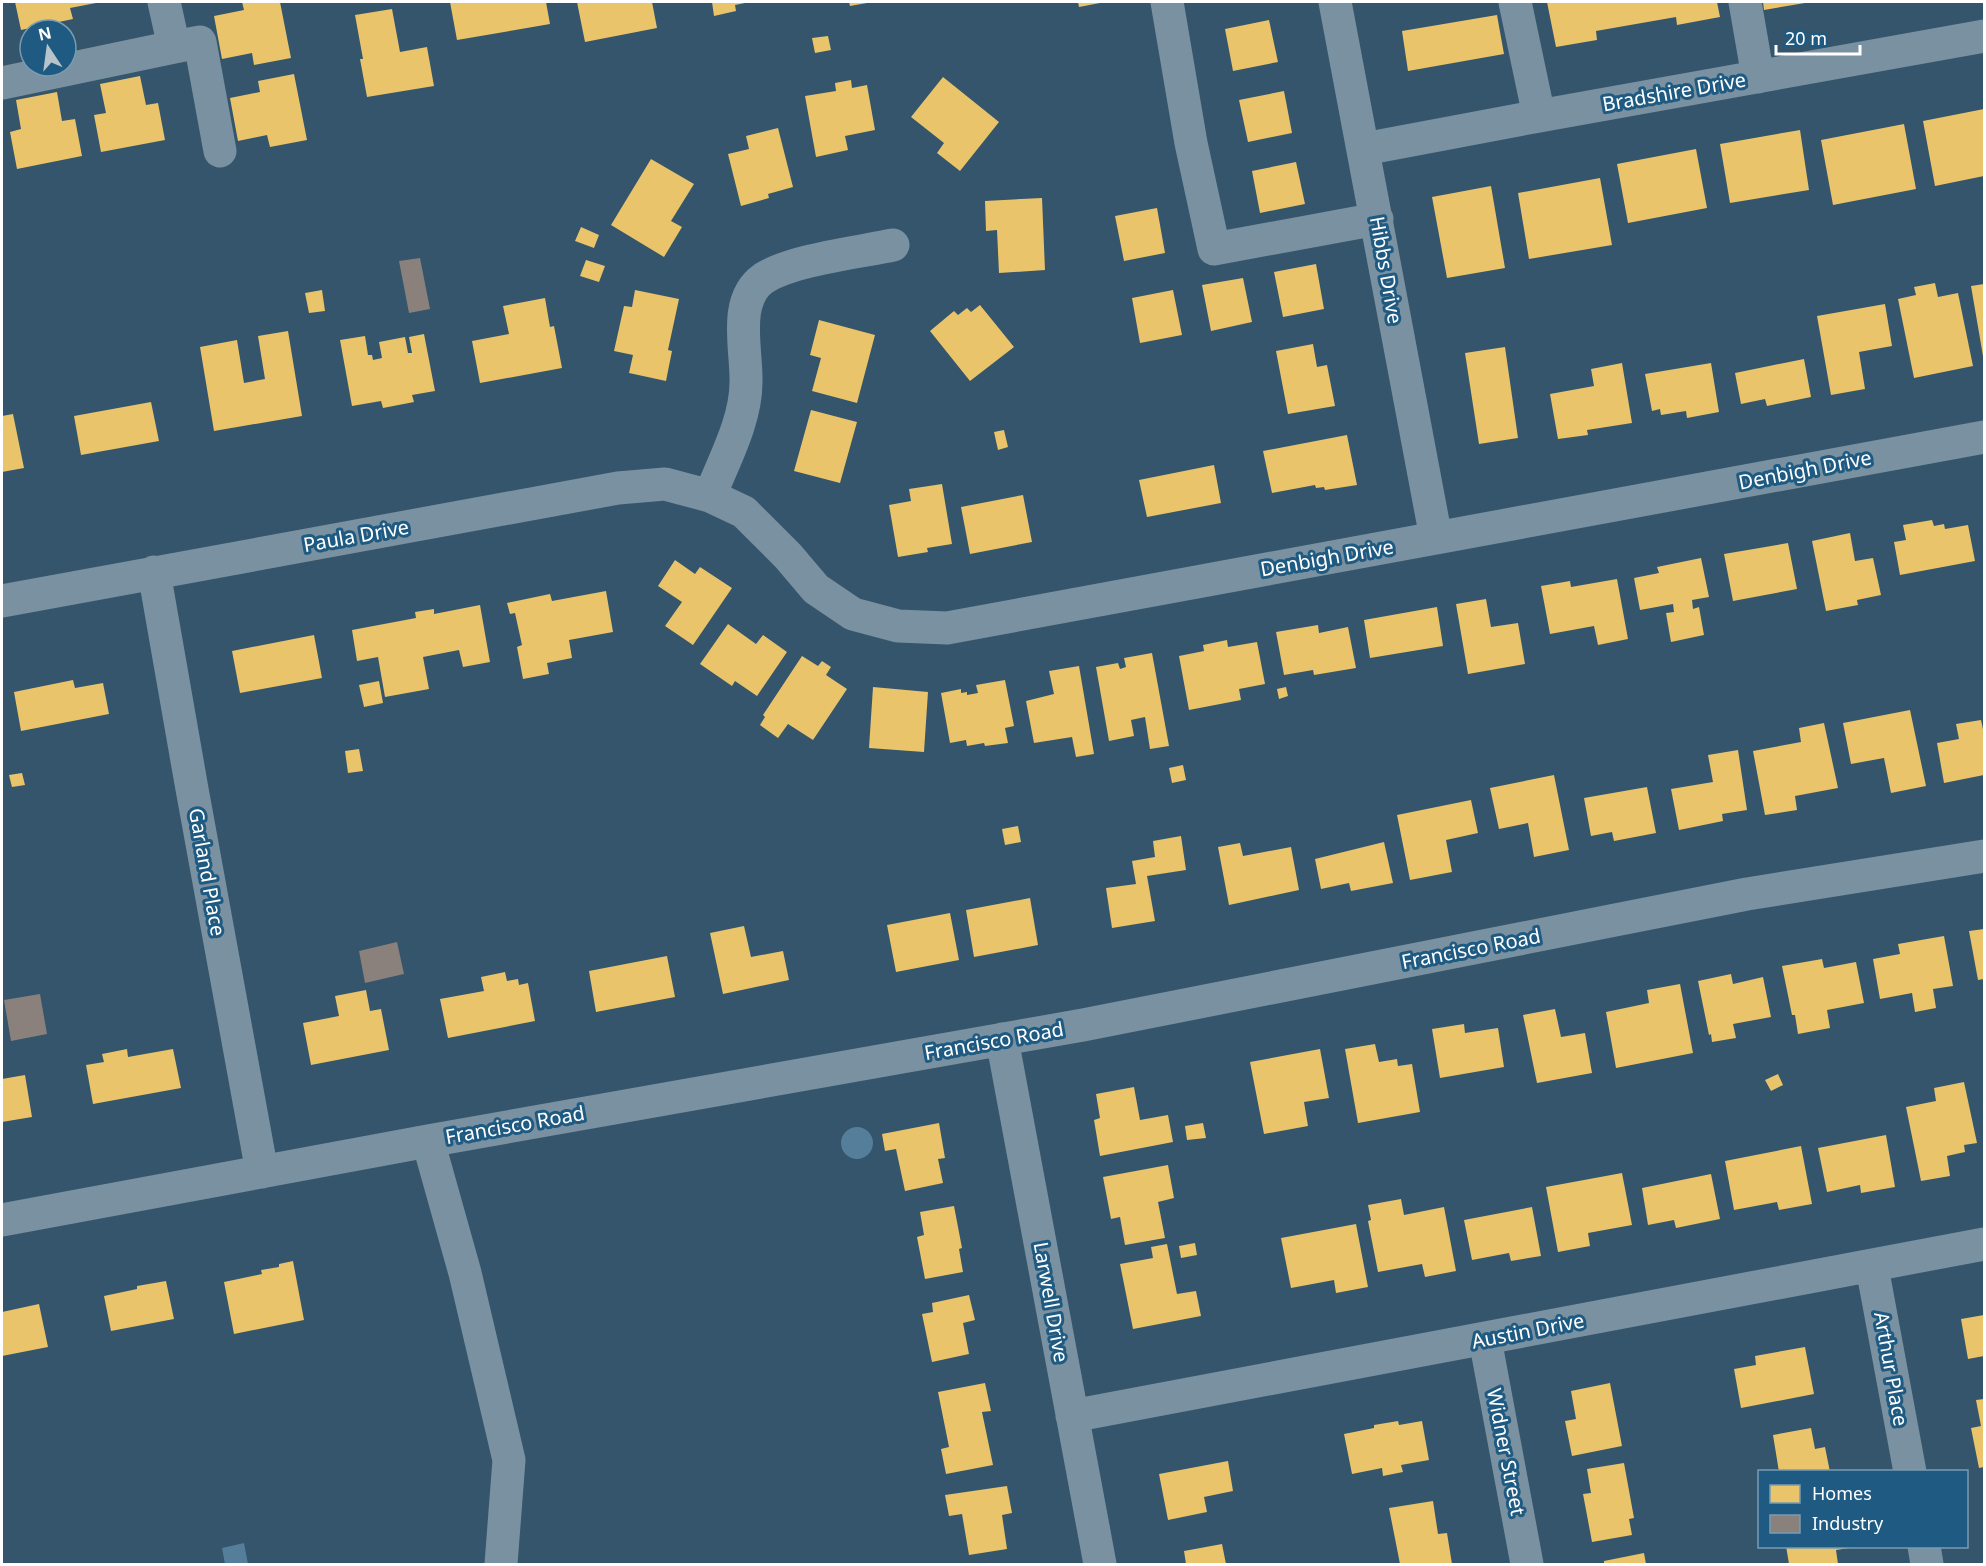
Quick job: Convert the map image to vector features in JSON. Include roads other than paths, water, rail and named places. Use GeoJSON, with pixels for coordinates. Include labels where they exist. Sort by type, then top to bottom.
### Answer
{"type":"FeatureCollection","features":[{"type":"Feature","properties":{"kind":"street"},"geometry":{"type":"LineString","coordinates":[[164,2],[174,47]]}},
{"type":"Feature","properties":{"kind":"street"},"geometry":{"type":"LineString","coordinates":[[1167,2],[1191,143],[1215,249],[1377,219]]}},
{"type":"Feature","properties":{"kind":"street","name":"Hibbs Drive"},"geometry":{"type":"LineString","coordinates":[[1335,2],[1436,538]]}},
{"type":"Feature","properties":{"kind":"street"},"geometry":{"type":"LineString","coordinates":[[1515,2],[1539,116]]}},
{"type":"Feature","properties":{"kind":"street"},"geometry":{"type":"LineString","coordinates":[[1745,2],[1758,77]]}},
{"type":"Feature","properties":{"kind":"street","name":"Bradshire Drive"},"geometry":{"type":"LineString","coordinates":[[1364,149],[1984,36]]}},
{"type":"Feature","properties":{"kind":"street"},"geometry":{"type":"LineString","coordinates":[[2,83],[200,42],[220,151]]}},
{"type":"Feature","properties":{"kind":"street"},"geometry":{"type":"LineString","coordinates":[[710,496],[740,420],[747,384],[745,309],[752,291],[764,278],[795,265],[893,245]]}},
{"type":"Feature","properties":{"kind":"street","name":"Denbigh Drive"},"geometry":{"type":"LineString","coordinates":[[710,496],[744,512],[788,556],[816,589],[853,614],[898,626],[947,628],[1984,437]]}},
{"type":"Feature","properties":{"kind":"street","name":"Paula Drive"},"geometry":{"type":"LineString","coordinates":[[2,601],[618,488],[665,484],[710,496]]}},
{"type":"Feature","properties":{"kind":"street","name":"Garland Place"},"geometry":{"type":"LineString","coordinates":[[154,572],[262,1172]]}},
{"type":"Feature","properties":{"kind":"street","name":"Francisco Road"},"geometry":{"type":"LineString","coordinates":[[2,1220],[428,1141],[1002,1039],[1747,894],[1984,856]]}},
{"type":"Feature","properties":{"kind":"street","name":"Larwell Drive"},"geometry":{"type":"LineString","coordinates":[[1002,1039],[1100,1564]]}},
{"type":"Feature","properties":{"kind":"street"},"geometry":{"type":"LineString","coordinates":[[428,1141],[465,1274],[509,1460],[501,1564]]}},
{"type":"Feature","properties":{"kind":"street","name":"Austin Drive"},"geometry":{"type":"LineString","coordinates":[[1072,1416],[1485,1340],[1984,1244]]}},
{"type":"Feature","properties":{"kind":"street","name":"Arthur Place"},"geometry":{"type":"LineString","coordinates":[[1872,1267],[1910,1470]]}},
{"type":"Feature","properties":{"kind":"street","name":"Widner Street"},"geometry":{"type":"LineString","coordinates":[[1485,1340],[1527,1564]]}},
{"type":"Feature","properties":{"kind":"street"},"geometry":{"type":"LineString","coordinates":[[1924,1548],[1927,1564]]}},
{"type":"Feature","properties":{"kind":"water"},"geometry":{"type":"Polygon","coordinates":[[[857,1127],[868,1132],[873,1143],[868,1154],[857,1159],[846,1154],[841,1143],[846,1132],[857,1127]]]}},
{"type":"Feature","properties":{"kind":"water"},"geometry":{"type":"Polygon","coordinates":[[[244,1543],[248,1564],[225,1564],[222,1548],[244,1543]]]}}]}
